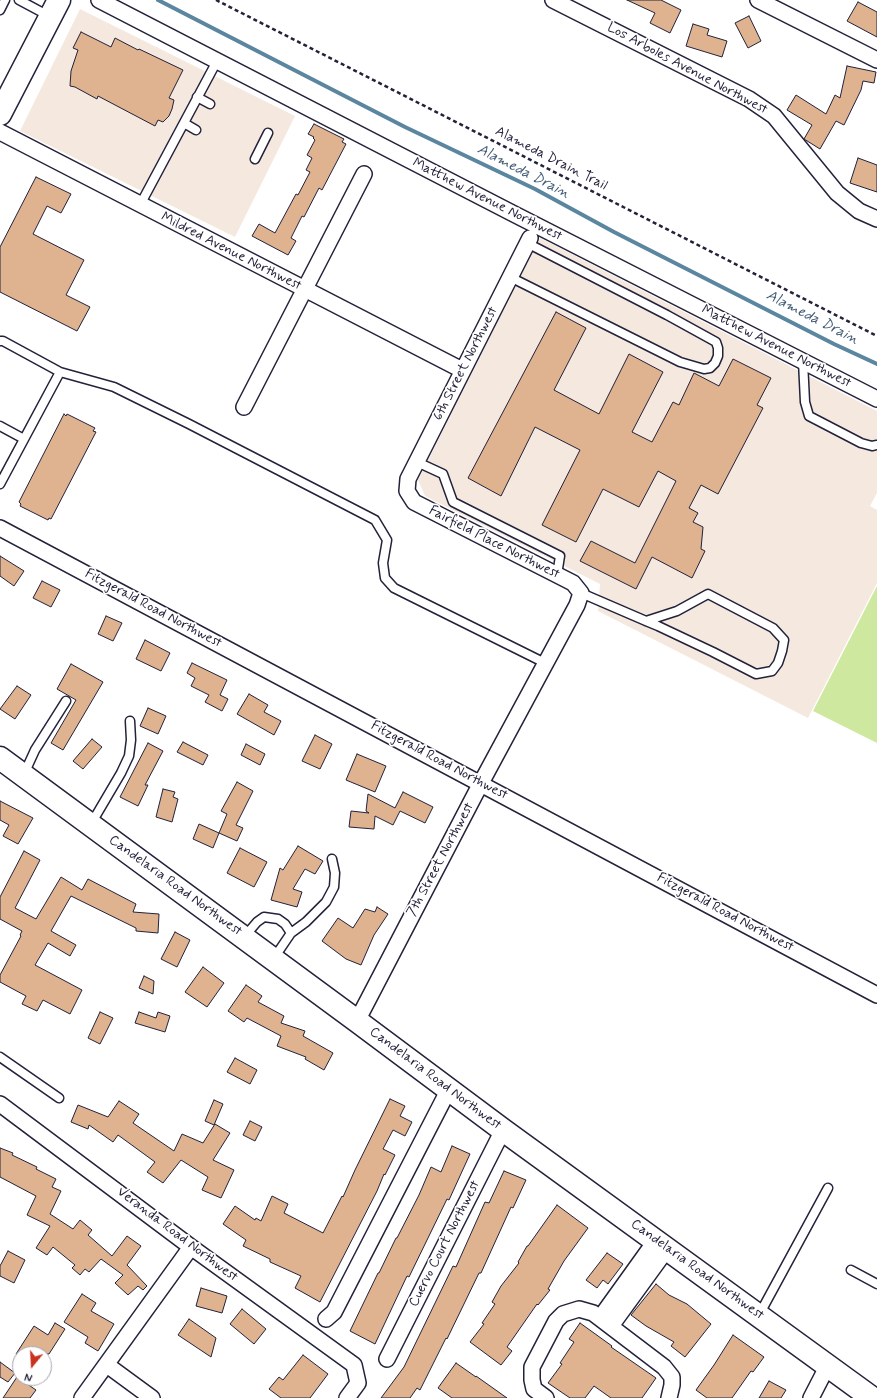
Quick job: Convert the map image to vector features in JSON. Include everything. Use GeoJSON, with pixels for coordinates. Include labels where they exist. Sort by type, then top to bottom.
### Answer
{"type":"FeatureCollection","features":[{"type":"Feature","properties":{"kind":"main road"},"geometry":{"type":"LineString","coordinates":[[3,101],[54,8]]}},
{"type":"Feature","properties":{"kind":"main road","name":"Candelaria Road Northwest"},"geometry":{"type":"LineString","coordinates":[[0,758],[503,1130],[872,1398]]}},
{"type":"Feature","properties":{"kind":"street","name":"Matthew Avenue Northwest"},"geometry":{"type":"LineString","coordinates":[[99,0],[877,399]]}},
{"type":"Feature","properties":{"kind":"street","name":"Los Arboles Avenue Northwest"},"geometry":{"type":"LineString","coordinates":[[553,0],[749,100],[774,116],[837,193],[859,211],[877,219]]}},
{"type":"Feature","properties":{"kind":"street"},"geometry":{"type":"LineString","coordinates":[[758,0],[877,60]]}},
{"type":"Feature","properties":{"kind":"street","name":"Mildred Avenue Northwest"},"geometry":{"type":"LineString","coordinates":[[0,132],[462,370]]}},
{"type":"Feature","properties":{"kind":"street"},"geometry":{"type":"LineString","coordinates":[[244,407],[364,174]]}},
{"type":"Feature","properties":{"kind":"street","name":"6th Street Northwest"},"geometry":{"type":"LineString","coordinates":[[407,492],[408,479],[462,370],[529,241]]}},
{"type":"Feature","properties":{"kind":"street","name":"Fairfield Place Northwest"},"geometry":{"type":"LineString","coordinates":[[407,492],[414,502],[573,583],[581,593]]}},
{"type":"Feature","properties":{"kind":"street","name":"Fitzgerald Road Northwest"},"geometry":{"type":"LineString","coordinates":[[0,528],[482,783],[877,995]]}},
{"type":"Feature","properties":{"kind":"street","name":"7th Street Northwest"},"geometry":{"type":"LineString","coordinates":[[357,1021],[577,605],[581,593]]}},
{"type":"Feature","properties":{"kind":"street"},"geometry":{"type":"LineString","coordinates":[[326,1319],[334,1312],[449,1089]]}},
{"type":"Feature","properties":{"kind":"street","name":"Veranda Road Northwest"},"geometry":{"type":"LineString","coordinates":[[0,1104],[354,1365],[358,1383],[347,1398]]}},
{"type":"Feature","properties":{"kind":"street","name":"Cuervo Court Northwest"},"geometry":{"type":"LineString","coordinates":[[387,1359],[503,1130]]}},
{"type":"Feature","properties":{"kind":"street"},"geometry":{"type":"LineString","coordinates":[[605,1322],[661,1244]]}},
{"type":"Feature","properties":{"kind":"street"},"geometry":{"type":"LineString","coordinates":[[82,1398],[191,1246]]}},
{"type":"Feature","properties":{"kind":"street"},"geometry":{"type":"LineString","coordinates":[[546,1398],[534,1389],[532,1367],[556,1320],[563,1314],[579,1309],[593,1313],[664,1367],[672,1377],[669,1398]]}},
{"type":"Feature","properties":{"kind":"street"},"geometry":{"type":"LineString","coordinates":[[106,1365],[152,1398]]}},
{"type":"Feature","properties":{"kind":"street"},"geometry":{"type":"LineString","coordinates":[[811,1398],[828,1365]]}},
{"type":"Feature","properties":{"kind":"lane"},"geometry":{"type":"LineString","coordinates":[[0,10],[5,0]]}},
{"type":"Feature","properties":{"kind":"lane"},"geometry":{"type":"LineString","coordinates":[[19,0],[54,8]]}},
{"type":"Feature","properties":{"kind":"lane"},"geometry":{"type":"LineString","coordinates":[[140,205],[217,61]]}},
{"type":"Feature","properties":{"kind":"lane"},"geometry":{"type":"LineString","coordinates":[[198,97],[210,104]]}},
{"type":"Feature","properties":{"kind":"lane"},"geometry":{"type":"LineString","coordinates":[[184,123],[196,130]]}},
{"type":"Feature","properties":{"kind":"lane"},"geometry":{"type":"LineString","coordinates":[[255,159],[268,133]]}},
{"type":"Feature","properties":{"kind":"lane"},"geometry":{"type":"LineString","coordinates":[[510,277],[680,362],[704,369],[710,368],[715,362],[718,356],[716,342],[529,241]]}},
{"type":"Feature","properties":{"kind":"lane"},"geometry":{"type":"LineString","coordinates":[[0,341],[3,341],[60,372],[114,387],[376,520],[387,540],[383,563],[385,578],[394,588],[546,663]]}},
{"type":"Feature","properties":{"kind":"lane"},"geometry":{"type":"LineString","coordinates":[[803,361],[805,402],[809,416],[861,443],[872,446],[877,445]]}},
{"type":"Feature","properties":{"kind":"lane"},"geometry":{"type":"LineString","coordinates":[[0,484],[60,372]]}},
{"type":"Feature","properties":{"kind":"lane"},"geometry":{"type":"LineString","coordinates":[[0,426],[24,439]]}},
{"type":"Feature","properties":{"kind":"lane"},"geometry":{"type":"LineString","coordinates":[[417,462],[443,474],[453,502],[560,556],[557,575]]}},
{"type":"Feature","properties":{"kind":"lane"},"geometry":{"type":"LineString","coordinates":[[581,593],[713,652],[756,674],[772,671],[778,663],[784,640],[773,628],[708,594],[677,611],[646,621]]}},
{"type":"Feature","properties":{"kind":"lane"},"geometry":{"type":"LineString","coordinates":[[23,775],[35,750],[66,701]]}},
{"type":"Feature","properties":{"kind":"lane"},"geometry":{"type":"LineString","coordinates":[[90,825],[121,773],[129,756],[131,740],[130,720]]}},
{"type":"Feature","properties":{"kind":"lane"},"geometry":{"type":"LineString","coordinates":[[273,959],[291,933],[306,922],[326,902],[334,887],[335,873],[332,859]]}},
{"type":"Feature","properties":{"kind":"lane"},"geometry":{"type":"LineString","coordinates":[[244,938],[257,922],[264,917],[278,919],[291,933]]}},
{"type":"Feature","properties":{"kind":"lane"},"geometry":{"type":"LineString","coordinates":[[0,1057],[58,1098]]}},
{"type":"Feature","properties":{"kind":"lane"},"geometry":{"type":"LineString","coordinates":[[759,1316],[828,1188]]}},
{"type":"Feature","properties":{"kind":"lane"},"geometry":{"type":"LineString","coordinates":[[851,1270],[877,1284]]}},
{"type":"Feature","properties":{"kind":"path","name":"Alameda Drain Trail"},"geometry":{"type":"LineString","coordinates":[[216,0],[877,336]]}},
{"type":"Feature","properties":{"kind":"shaded area"},"geometry":{"type":"Polygon","coordinates":[[[80,9],[295,116],[235,237],[20,131],[80,9]]]}},
{"type":"Feature","properties":{"kind":"shaded area"},"geometry":{"type":"Polygon","coordinates":[[[540,238],[877,411],[877,493],[870,506],[877,510],[877,583],[808,718],[598,611],[600,584],[425,496],[418,480],[540,238]]]}},
{"type":"Feature","properties":{"kind":"green space"},"geometry":{"type":"Polygon","coordinates":[[[877,586],[877,743],[813,711],[877,586]]]}},
{"type":"Feature","properties":{"kind":"building"},"geometry":{"type":"Polygon","coordinates":[[[627,0],[661,0],[681,10],[670,33],[650,23],[655,13],[627,0]]]}},
{"type":"Feature","properties":{"kind":"building"},"geometry":{"type":"Polygon","coordinates":[[[858,2],[877,12],[877,37],[847,21],[858,2]]]}},
{"type":"Feature","properties":{"kind":"building"},"geometry":{"type":"Polygon","coordinates":[[[749,16],[761,41],[748,48],[735,23],[749,16]]]}},
{"type":"Feature","properties":{"kind":"building"},"geometry":{"type":"Polygon","coordinates":[[[693,24],[709,29],[707,35],[727,41],[722,57],[686,46],[693,24]]]}},
{"type":"Feature","properties":{"kind":"building"},"geometry":{"type":"Polygon","coordinates":[[[81,32],[111,47],[115,38],[183,70],[169,98],[174,100],[172,109],[169,116],[163,122],[158,120],[155,126],[98,96],[97,99],[75,87],[70,86],[71,71],[78,50],[73,48],[81,32]]]}},
{"type":"Feature","properties":{"kind":"building"},"geometry":{"type":"Polygon","coordinates":[[[847,66],[876,72],[874,83],[863,81],[861,90],[844,125],[836,121],[820,149],[804,139],[812,125],[787,110],[796,95],[826,114],[835,95],[840,98],[847,66]]]}},
{"type":"Feature","properties":{"kind":"building"},"geometry":{"type":"Polygon","coordinates":[[[314,124],[344,139],[342,142],[346,144],[322,190],[319,188],[304,217],[302,216],[291,238],[296,241],[288,255],[252,236],[259,224],[275,233],[296,194],[298,195],[310,172],[306,170],[312,158],[307,155],[315,140],[313,138],[314,137],[308,134],[314,124]]]}},
{"type":"Feature","properties":{"kind":"building"},"geometry":{"type":"Polygon","coordinates":[[[858,158],[877,165],[877,192],[850,183],[858,158]]]}},
{"type":"Feature","properties":{"kind":"building"},"geometry":{"type":"Polygon","coordinates":[[[36,177],[71,194],[61,213],[47,206],[33,234],[84,260],[66,295],[90,307],[77,331],[0,292],[0,247],[36,177]]]}},
{"type":"Feature","properties":{"kind":"building"},"geometry":{"type":"Polygon","coordinates":[[[556,312],[586,328],[554,390],[599,414],[629,354],[663,372],[632,432],[652,442],[673,402],[679,405],[694,373],[719,386],[733,359],[771,378],[757,405],[763,408],[718,494],[701,485],[689,508],[698,513],[693,522],[703,527],[701,549],[705,551],[692,578],[652,557],[636,589],[580,561],[591,541],[635,563],[676,481],[658,471],[639,507],[603,489],[576,542],[542,525],[580,450],[535,427],[501,496],[468,478],[556,312]]]}},
{"type":"Feature","properties":{"kind":"building"},"geometry":{"type":"Polygon","coordinates":[[[64,414],[66,416],[67,414],[95,428],[93,431],[96,432],[51,519],[49,518],[48,520],[20,506],[21,504],[19,502],[64,414]]]}},
{"type":"Feature","properties":{"kind":"building"},"geometry":{"type":"Polygon","coordinates":[[[0,556],[24,571],[14,586],[0,576],[0,556]]]}},
{"type":"Feature","properties":{"kind":"building"},"geometry":{"type":"Polygon","coordinates":[[[42,581],[60,590],[51,607],[33,598],[42,581]]]}},
{"type":"Feature","properties":{"kind":"building"},"geometry":{"type":"Polygon","coordinates":[[[106,616],[122,623],[113,641],[98,634],[106,616]]]}},
{"type":"Feature","properties":{"kind":"building"},"geometry":{"type":"Polygon","coordinates":[[[145,640],[170,653],[161,671],[136,659],[145,640]]]}},
{"type":"Feature","properties":{"kind":"building"},"geometry":{"type":"Polygon","coordinates":[[[192,663],[227,680],[220,695],[228,699],[222,711],[205,702],[209,695],[191,686],[195,678],[187,673],[192,663]]]}},
{"type":"Feature","properties":{"kind":"building"},"geometry":{"type":"Polygon","coordinates":[[[71,664],[103,682],[63,750],[51,743],[76,700],[57,689],[71,664]]]}},
{"type":"Feature","properties":{"kind":"building"},"geometry":{"type":"Polygon","coordinates":[[[17,686],[31,695],[15,719],[0,709],[17,686]]]}},
{"type":"Feature","properties":{"kind":"building"},"geometry":{"type":"Polygon","coordinates":[[[249,694],[268,705],[264,712],[281,721],[274,735],[237,714],[249,694]]]}},
{"type":"Feature","properties":{"kind":"building"},"geometry":{"type":"Polygon","coordinates":[[[148,708],[166,716],[158,734],[140,726],[148,708]]]}},
{"type":"Feature","properties":{"kind":"building"},"geometry":{"type":"Polygon","coordinates":[[[315,735],[332,744],[320,769],[302,761],[315,735]]]}},
{"type":"Feature","properties":{"kind":"building"},"geometry":{"type":"Polygon","coordinates":[[[92,739],[102,747],[83,769],[73,761],[92,739]]]}},
{"type":"Feature","properties":{"kind":"building"},"geometry":{"type":"Polygon","coordinates":[[[183,742],[208,755],[203,765],[177,752],[183,742]]]}},
{"type":"Feature","properties":{"kind":"building"},"geometry":{"type":"Polygon","coordinates":[[[148,743],[163,751],[145,785],[148,785],[138,806],[120,797],[148,743]]]}},
{"type":"Feature","properties":{"kind":"building"},"geometry":{"type":"Polygon","coordinates":[[[246,744],[265,754],[260,765],[241,755],[246,744]]]}},
{"type":"Feature","properties":{"kind":"building"},"geometry":{"type":"Polygon","coordinates":[[[357,754],[386,766],[375,792],[346,780],[357,754]]]}},
{"type":"Feature","properties":{"kind":"building"},"geometry":{"type":"Polygon","coordinates":[[[237,782],[253,791],[236,825],[243,828],[237,841],[219,833],[227,814],[221,811],[237,782]]]}},
{"type":"Feature","properties":{"kind":"building"},"geometry":{"type":"Polygon","coordinates":[[[163,789],[175,792],[173,797],[178,799],[172,822],[156,817],[163,789]]]}},
{"type":"Feature","properties":{"kind":"building"},"geometry":{"type":"Polygon","coordinates":[[[403,792],[433,807],[425,823],[400,811],[393,825],[375,816],[374,829],[349,827],[351,811],[369,813],[366,811],[368,794],[395,808],[403,792]]]}},
{"type":"Feature","properties":{"kind":"building"},"geometry":{"type":"Polygon","coordinates":[[[0,801],[33,818],[18,844],[3,836],[9,825],[0,820],[0,801]]]}},
{"type":"Feature","properties":{"kind":"building"},"geometry":{"type":"Polygon","coordinates":[[[199,824],[219,833],[213,848],[193,839],[199,824]]]}},
{"type":"Feature","properties":{"kind":"building"},"geometry":{"type":"Polygon","coordinates":[[[298,846],[323,861],[315,874],[305,869],[293,889],[302,892],[297,907],[271,900],[280,868],[283,870],[298,846]]]}},
{"type":"Feature","properties":{"kind":"building"},"geometry":{"type":"Polygon","coordinates":[[[240,848],[267,862],[254,887],[227,873],[240,848]]]}},
{"type":"Feature","properties":{"kind":"building"},"geometry":{"type":"Polygon","coordinates":[[[24,851],[40,860],[15,908],[36,919],[61,877],[82,890],[88,879],[136,904],[133,912],[159,914],[158,933],[136,931],[136,928],[71,896],[51,931],[76,945],[70,956],[48,943],[35,965],[82,990],[70,1014],[43,1000],[37,1011],[22,1004],[26,996],[0,982],[0,975],[21,936],[22,931],[0,919],[0,897],[24,851]]]}},
{"type":"Feature","properties":{"kind":"building"},"geometry":{"type":"Polygon","coordinates":[[[377,907],[388,914],[374,935],[361,965],[346,959],[322,941],[338,918],[353,928],[365,909],[375,912],[377,907]]]}},
{"type":"Feature","properties":{"kind":"building"},"geometry":{"type":"Polygon","coordinates":[[[175,932],[190,940],[177,967],[161,959],[175,932]]]}},
{"type":"Feature","properties":{"kind":"building"},"geometry":{"type":"Polygon","coordinates":[[[203,967],[224,983],[207,1007],[185,992],[203,967]]]}},
{"type":"Feature","properties":{"kind":"building"},"geometry":{"type":"Polygon","coordinates":[[[144,976],[154,981],[153,994],[139,988],[144,976]]]}},
{"type":"Feature","properties":{"kind":"building"},"geometry":{"type":"Polygon","coordinates":[[[246,985],[262,996],[258,1002],[284,1016],[281,1023],[305,1031],[303,1036],[333,1053],[324,1070],[305,1059],[306,1057],[277,1046],[281,1036],[247,1018],[244,1022],[228,1011],[246,985]]]}},
{"type":"Feature","properties":{"kind":"building"},"geometry":{"type":"Polygon","coordinates":[[[100,1012],[113,1018],[100,1044],[88,1038],[100,1012]]]}},
{"type":"Feature","properties":{"kind":"building"},"geometry":{"type":"Polygon","coordinates":[[[139,1012],[156,1018],[158,1012],[170,1016],[165,1032],[135,1023],[139,1012]]]}},
{"type":"Feature","properties":{"kind":"building"},"geometry":{"type":"Polygon","coordinates":[[[235,1058],[257,1070],[250,1084],[227,1072],[235,1058]]]}},
{"type":"Feature","properties":{"kind":"building"},"geometry":{"type":"Polygon","coordinates":[[[390,1099],[405,1106],[400,1116],[412,1122],[405,1136],[393,1130],[383,1149],[395,1155],[320,1302],[295,1288],[301,1276],[270,1262],[270,1259],[243,1246],[246,1240],[223,1224],[235,1206],[255,1220],[256,1218],[261,1221],[272,1196],[288,1204],[284,1213],[323,1233],[342,1196],[343,1197],[390,1099]]]}},
{"type":"Feature","properties":{"kind":"building"},"geometry":{"type":"Polygon","coordinates":[[[214,1100],[223,1104],[214,1125],[205,1121],[214,1100]]]}},
{"type":"Feature","properties":{"kind":"building"},"geometry":{"type":"Polygon","coordinates":[[[119,1101],[139,1114],[133,1123],[174,1151],[182,1134],[203,1143],[215,1124],[230,1133],[213,1160],[234,1170],[221,1198],[202,1190],[208,1177],[181,1160],[163,1183],[147,1172],[155,1162],[118,1135],[113,1142],[89,1125],[88,1129],[71,1122],[78,1105],[108,1117],[119,1101]]]}},
{"type":"Feature","properties":{"kind":"building"},"geometry":{"type":"Polygon","coordinates":[[[250,1121],[262,1127],[255,1141],[243,1135],[250,1121]]]}},
{"type":"Feature","properties":{"kind":"building"},"geometry":{"type":"Polygon","coordinates":[[[452,1146],[470,1154],[449,1200],[447,1199],[409,1277],[407,1276],[375,1344],[350,1331],[378,1273],[419,1195],[431,1167],[441,1172],[452,1146]]]}},
{"type":"Feature","properties":{"kind":"building"},"geometry":{"type":"Polygon","coordinates":[[[0,1148],[13,1153],[12,1155],[37,1167],[36,1169],[56,1179],[52,1187],[61,1191],[50,1214],[73,1229],[80,1220],[92,1230],[88,1235],[112,1256],[127,1236],[141,1246],[127,1265],[147,1286],[143,1290],[138,1286],[128,1295],[115,1283],[123,1275],[101,1259],[89,1272],[85,1269],[80,1275],[72,1268],[75,1265],[53,1247],[47,1255],[36,1248],[50,1226],[27,1215],[36,1196],[0,1177],[0,1148]]]}},
{"type":"Feature","properties":{"kind":"building"},"geometry":{"type":"Polygon","coordinates":[[[504,1171],[526,1180],[513,1208],[511,1207],[481,1273],[479,1273],[420,1390],[417,1388],[410,1398],[381,1398],[404,1367],[453,1266],[456,1267],[485,1202],[489,1203],[504,1171]]]}},
{"type":"Feature","properties":{"kind":"building"},"geometry":{"type":"Polygon","coordinates":[[[557,1205],[588,1228],[564,1261],[548,1289],[550,1290],[538,1305],[537,1304],[507,1347],[512,1351],[501,1365],[470,1342],[484,1324],[482,1323],[495,1304],[492,1302],[501,1286],[519,1263],[518,1262],[527,1246],[557,1205]]]}},
{"type":"Feature","properties":{"kind":"building"},"geometry":{"type":"Polygon","coordinates":[[[8,1251],[25,1260],[14,1283],[0,1276],[0,1266],[8,1251]]]}},
{"type":"Feature","properties":{"kind":"building"},"geometry":{"type":"Polygon","coordinates":[[[607,1253],[623,1264],[608,1284],[603,1280],[597,1288],[586,1280],[607,1253]]]}},
{"type":"Feature","properties":{"kind":"building"},"geometry":{"type":"Polygon","coordinates":[[[656,1284],[669,1295],[687,1304],[711,1324],[685,1357],[671,1346],[674,1342],[646,1326],[631,1315],[656,1284]]]}},
{"type":"Feature","properties":{"kind":"building"},"geometry":{"type":"Polygon","coordinates":[[[201,1288],[227,1296],[222,1313],[196,1306],[201,1288]]]}},
{"type":"Feature","properties":{"kind":"building"},"geometry":{"type":"Polygon","coordinates":[[[82,1294],[96,1303],[91,1311],[114,1324],[98,1351],[85,1343],[88,1337],[64,1322],[82,1294]]]}},
{"type":"Feature","properties":{"kind":"building"},"geometry":{"type":"Polygon","coordinates":[[[242,1309],[266,1329],[254,1344],[230,1324],[242,1309]]]}},
{"type":"Feature","properties":{"kind":"building"},"geometry":{"type":"Polygon","coordinates":[[[189,1319],[216,1338],[211,1357],[178,1335],[189,1319]]]}},
{"type":"Feature","properties":{"kind":"building"},"geometry":{"type":"Polygon","coordinates":[[[55,1323],[65,1329],[52,1349],[52,1346],[21,1346],[34,1326],[48,1335],[55,1323]]]}},
{"type":"Feature","properties":{"kind":"building"},"geometry":{"type":"Polygon","coordinates":[[[580,1323],[612,1346],[611,1347],[656,1378],[642,1398],[611,1398],[594,1386],[585,1398],[570,1398],[548,1383],[562,1364],[560,1363],[574,1342],[569,1339],[580,1323]]]}},
{"type":"Feature","properties":{"kind":"building"},"geometry":{"type":"Polygon","coordinates":[[[733,1335],[764,1357],[753,1372],[751,1371],[732,1398],[707,1398],[696,1390],[733,1335]]]}},
{"type":"Feature","properties":{"kind":"building"},"geometry":{"type":"Polygon","coordinates":[[[303,1355],[328,1374],[310,1398],[281,1398],[269,1389],[279,1377],[283,1380],[303,1355]]]}},
{"type":"Feature","properties":{"kind":"building"},"geometry":{"type":"Polygon","coordinates":[[[0,1362],[12,1371],[12,1377],[8,1382],[0,1377],[0,1362]]]}},
{"type":"Feature","properties":{"kind":"building"},"geometry":{"type":"Polygon","coordinates":[[[456,1363],[507,1398],[452,1398],[438,1388],[456,1363]]]}},
{"type":"Feature","properties":{"kind":"building"},"geometry":{"type":"Polygon","coordinates":[[[769,1381],[786,1390],[781,1398],[759,1398],[769,1381]]]}},
{"type":"Feature","properties":{"kind":"building"},"geometry":{"type":"Polygon","coordinates":[[[12,1384],[12,1386],[30,1386],[36,1390],[30,1398],[3,1398],[12,1384]]]}},
{"type":"Feature","properties":{"kind":"waterway","name":"Alameda Drain"},"geometry":{"type":"LineString","coordinates":[[158,0],[405,127],[535,189],[614,232],[834,344],[877,364]]}}]}
